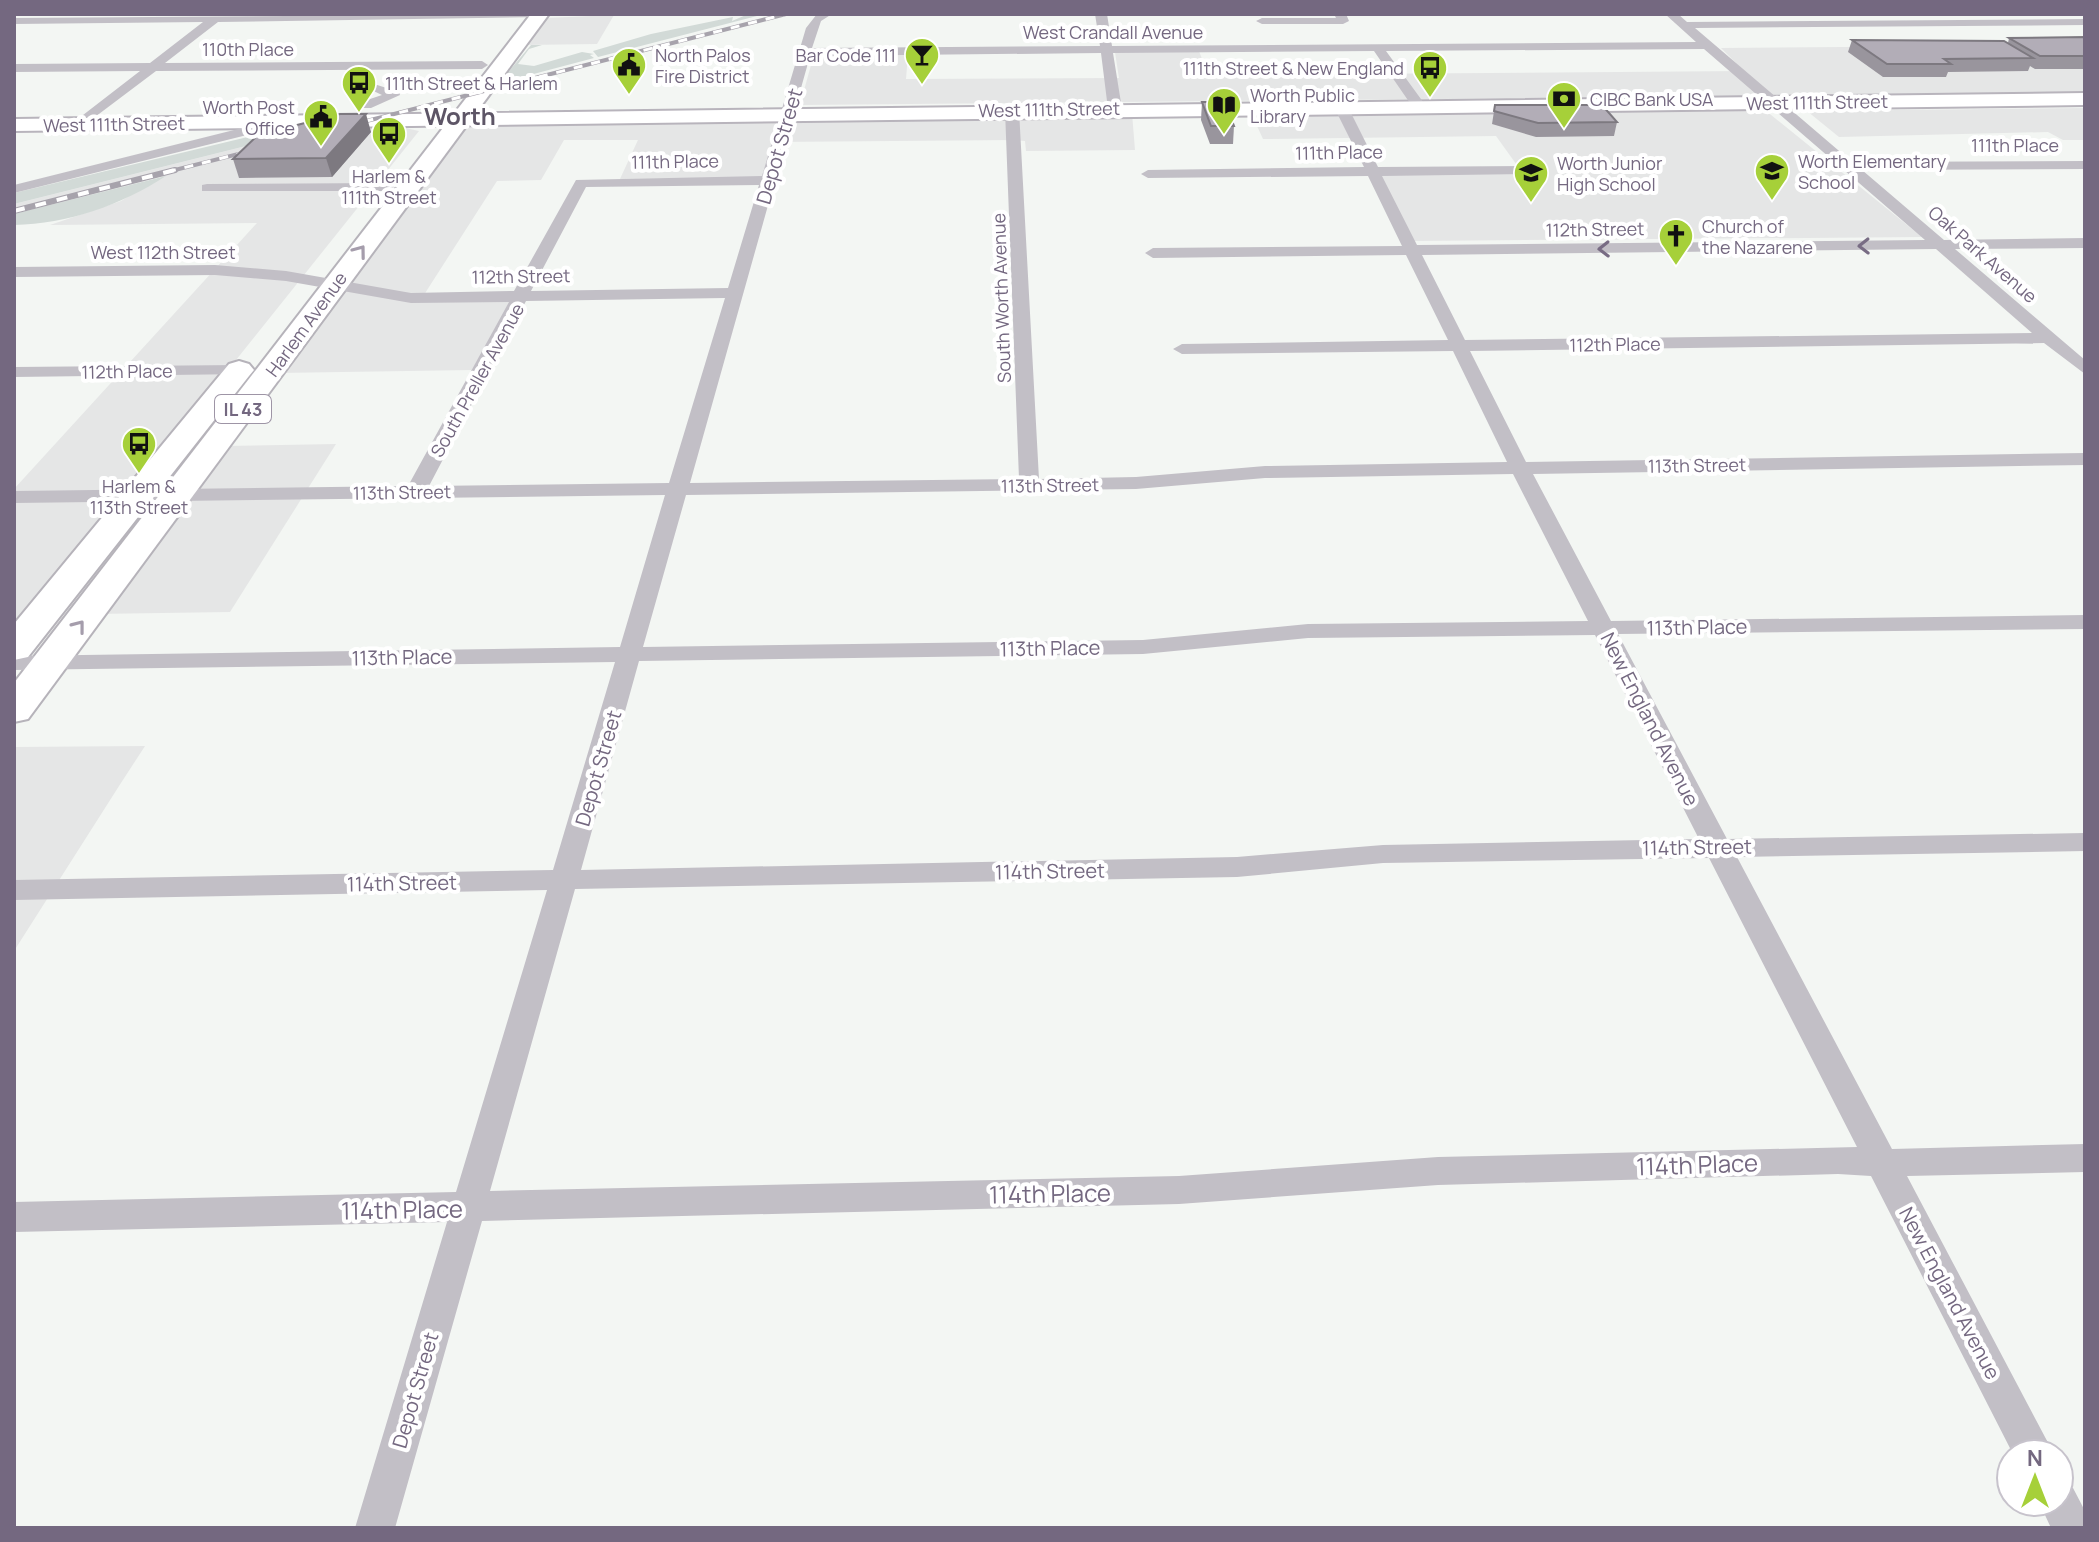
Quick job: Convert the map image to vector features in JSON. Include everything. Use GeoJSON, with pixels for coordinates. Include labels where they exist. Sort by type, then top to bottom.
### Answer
{"type":"FeatureCollection","features":[{"type":"Feature","properties":{"kind":"main road","name":"Harlem Avenue"},"geometry":{"type":"LineString","coordinates":[[14,710],[32,663],[180,495],[323,282],[540,14]]}},
{"type":"Feature","properties":{"kind":"main road","name":"Harlem Avenue"},"geometry":{"type":"LineString","coordinates":[[459,113],[482,65],[520,16]]}},
{"type":"Feature","properties":{"kind":"main road","name":"West 111th Street"},"geometry":{"type":"LineString","coordinates":[[14,125],[282,122],[459,113],[517,118],[790,112],[2085,99]]}},
{"type":"Feature","properties":{"kind":"main road","name":"Harlem Avenue"},"geometry":{"type":"LineString","coordinates":[[14,649],[135,495],[240,370],[323,282]]}},
{"type":"Feature","properties":{"kind":"street"},"geometry":{"type":"LineString","coordinates":[[14,21],[540,14]]}},
{"type":"Feature","properties":{"kind":"street","name":"Depot Street"},"geometry":{"type":"LineString","coordinates":[[375,1528],[632,654],[734,293],[816,19],[826,14]]}},
{"type":"Feature","properties":{"kind":"street"},"geometry":{"type":"LineString","coordinates":[[1101,14],[1115,109]]}},
{"type":"Feature","properties":{"kind":"street","name":"Oak Park Avenue"},"geometry":{"type":"LineString","coordinates":[[1671,14],[2085,369]]}},
{"type":"Feature","properties":{"kind":"street"},"geometry":{"type":"LineString","coordinates":[[1823,14],[1853,35]]}},
{"type":"Feature","properties":{"kind":"street"},"geometry":{"type":"LineString","coordinates":[[1970,14],[1985,23]]}},
{"type":"Feature","properties":{"kind":"street"},"geometry":{"type":"LineString","coordinates":[[79,125],[218,17]]}},
{"type":"Feature","properties":{"kind":"street"},"geometry":{"type":"LineString","coordinates":[[1262,21],[1344,22]]}},
{"type":"Feature","properties":{"kind":"street"},"geometry":{"type":"LineString","coordinates":[[1344,22],[1359,48]]}},
{"type":"Feature","properties":{"kind":"street"},"geometry":{"type":"LineString","coordinates":[[1276,49],[1268,31],[1344,22]]}},
{"type":"Feature","properties":{"kind":"street"},"geometry":{"type":"LineString","coordinates":[[1685,25],[2085,22]]}},
{"type":"Feature","properties":{"kind":"street","name":"West Crandall Avenue"},"geometry":{"type":"LineString","coordinates":[[806,52],[1708,45]]}},
{"type":"Feature","properties":{"kind":"street"},"geometry":{"type":"LineString","coordinates":[[1378,48],[1419,106]]}},
{"type":"Feature","properties":{"kind":"street","name":"110th Place"},"geometry":{"type":"LineString","coordinates":[[14,68],[482,65]]}},
{"type":"Feature","properties":{"kind":"street"},"geometry":{"type":"LineString","coordinates":[[365,96],[395,66]]}},
{"type":"Feature","properties":{"kind":"street","name":"New England Avenue"},"geometry":{"type":"LineString","coordinates":[[1341,107],[1519,467],[2026,1438]]}},
{"type":"Feature","properties":{"kind":"street","name":"South Worth Avenue"},"geometry":{"type":"LineString","coordinates":[[1012,110],[1029,485]]}},
{"type":"Feature","properties":{"kind":"street"},"geometry":{"type":"LineString","coordinates":[[14,189],[282,122]]}},
{"type":"Feature","properties":{"kind":"street","name":"111th Place"},"geometry":{"type":"LineString","coordinates":[[1850,166],[2085,165]]}},
{"type":"Feature","properties":{"kind":"street","name":"111th Place"},"geometry":{"type":"LineString","coordinates":[[1148,174],[1531,170]]}},
{"type":"Feature","properties":{"kind":"street","name":"111th Place"},"geometry":{"type":"LineString","coordinates":[[581,183],[770,180]]}},
{"type":"Feature","properties":{"kind":"street","name":"South Preller Avenue"},"geometry":{"type":"LineString","coordinates":[[415,492],[581,183]]}},
{"type":"Feature","properties":{"kind":"street"},"geometry":{"type":"LineString","coordinates":[[207,188],[398,187]]}},
{"type":"Feature","properties":{"kind":"street","name":"112th Street"},"geometry":{"type":"LineString","coordinates":[[1153,253],[2085,243]]}},
{"type":"Feature","properties":{"kind":"street","name":"West 112th Street"},"geometry":{"type":"LineString","coordinates":[[14,272],[215,270],[323,282]]}},
{"type":"Feature","properties":{"kind":"street","name":"112th Street"},"geometry":{"type":"LineString","coordinates":[[323,282],[411,298],[734,293]]}},
{"type":"Feature","properties":{"kind":"street","name":"112th Place"},"geometry":{"type":"LineString","coordinates":[[1182,349],[2048,338]]}},
{"type":"Feature","properties":{"kind":"street","name":"112th Place"},"geometry":{"type":"LineString","coordinates":[[14,372],[240,370]]}},
{"type":"Feature","properties":{"kind":"street","name":"113th Street"},"geometry":{"type":"LineString","coordinates":[[14,497],[1029,485],[1136,483],[1265,472],[2085,459]]}},
{"type":"Feature","properties":{"kind":"street","name":"113th Place"},"geometry":{"type":"LineString","coordinates":[[32,663],[1143,647],[1308,631],[2085,622]]}},
{"type":"Feature","properties":{"kind":"street","name":"114th Street"},"geometry":{"type":"LineString","coordinates":[[14,890],[1237,867],[1383,854],[2085,842]]}},
{"type":"Feature","properties":{"kind":"street","name":"114th Place"},"geometry":{"type":"LineString","coordinates":[[14,1217],[1179,1190],[1438,1171],[1838,1160],[1882,1163],[2085,1158]]}},
{"type":"Feature","properties":{"kind":"shaded area"},"geometry":{"type":"Polygon","coordinates":[[[614,15],[597,44],[524,45],[546,18],[614,15]]]}},
{"type":"Feature","properties":{"kind":"shaded area"},"geometry":{"type":"Polygon","coordinates":[[[746,15],[757,16],[598,57],[593,51],[651,34],[733,17],[732,21],[746,15]]]}},
{"type":"Feature","properties":{"kind":"shaded area"},"geometry":{"type":"Polygon","coordinates":[[[531,45],[542,45],[529,49],[518,64],[534,66],[582,52],[594,54],[590,55],[594,58],[499,83],[531,45]]]}},
{"type":"Feature","properties":{"kind":"shaded area"},"geometry":{"type":"Polygon","coordinates":[[[2085,45],[2085,93],[800,105],[814,54],[908,54],[906,79],[1119,78],[1115,52],[1199,51],[1208,75],[1744,71],[1721,48],[2085,45]]]}},
{"type":"Feature","properties":{"kind":"shaded area"},"geometry":{"type":"Polygon","coordinates":[[[2085,108],[2085,140],[2063,140],[2048,132],[1839,137],[1807,111],[2085,108]]]}},
{"type":"Feature","properties":{"kind":"shaded area"},"geometry":{"type":"Polygon","coordinates":[[[1765,110],[1922,237],[1411,241],[1377,170],[1519,168],[1496,136],[1263,139],[1252,115],[1765,110]]]}},
{"type":"Feature","properties":{"kind":"shaded area"},"geometry":{"type":"Polygon","coordinates":[[[1132,113],[1135,150],[1026,151],[1025,141],[1014,140],[773,142],[764,178],[620,179],[638,140],[564,140],[541,180],[497,181],[420,301],[512,300],[472,370],[278,373],[463,128],[1132,113]]]}},
{"type":"Feature","properties":{"kind":"shaded area"},"geometry":{"type":"Polygon","coordinates":[[[396,126],[419,131],[14,638],[14,489],[257,223],[50,225],[121,201],[163,176],[14,214],[14,204],[314,129],[396,126]]]}},
{"type":"Feature","properties":{"kind":"shaded area"},"geometry":{"type":"Polygon","coordinates":[[[314,129],[14,204],[14,193],[277,130],[314,129]]]}},
{"type":"Feature","properties":{"kind":"shaded area"},"geometry":{"type":"Polygon","coordinates":[[[166,176],[131,196],[93,211],[54,221],[14,225],[14,214],[166,176]]]}},
{"type":"Feature","properties":{"kind":"shaded area"},"geometry":{"type":"Polygon","coordinates":[[[336,444],[230,612],[94,614],[224,446],[336,444]]]}},
{"type":"Feature","properties":{"kind":"shaded area"},"geometry":{"type":"Polygon","coordinates":[[[145,746],[119,786],[14,951],[14,747],[145,746]]]}},
{"type":"Feature","properties":{"kind":"building"},"geometry":{"type":"Polygon","coordinates":[[[2085,37],[2085,56],[2040,56],[2009,38],[2085,37]]]}},
{"type":"Feature","properties":{"kind":"building"},"geometry":{"type":"Polygon","coordinates":[[[1852,40],[2004,41],[2033,58],[1944,59],[1951,64],[1887,64],[1852,40]]]}},
{"type":"Feature","properties":{"kind":"building"},"geometry":{"type":"Polygon","coordinates":[[[1202,102],[1225,102],[1234,126],[1211,126],[1202,102]]]}},
{"type":"Feature","properties":{"kind":"building"},"geometry":{"type":"Polygon","coordinates":[[[1495,105],[1602,105],[1617,122],[1538,123],[1494,111],[1495,105]]]}},
{"type":"Feature","properties":{"kind":"building"},"geometry":{"type":"Polygon","coordinates":[[[340,114],[366,114],[326,158],[233,159],[258,135],[340,114]]]}},
{"type":"Feature","properties":{"kind":"railway"},"geometry":{"type":"LineString","coordinates":[[347,126],[786,14]]}},
{"type":"Feature","properties":{"kind":"railway"},"geometry":{"type":"LineString","coordinates":[[167,172],[258,149]]}},
{"type":"Feature","properties":{"kind":"railway"},"geometry":{"type":"LineString","coordinates":[[14,211],[175,170]]}},
{"type":"Feature","properties":{"kind":"place","name":"Bar Code 111"},"geometry":{"type":"Point","coordinates":[922,86]}},
{"type":"Feature","properties":{"kind":"place","name":"North Palos Fire District"},"geometry":{"type":"Point","coordinates":[629,96]}},
{"type":"Feature","properties":{"kind":"place","name":"111th Street & New England"},"geometry":{"type":"Point","coordinates":[1430,99]}},
{"type":"Feature","properties":{"kind":"place","name":"111th Street & Harlem"},"geometry":{"type":"Point","coordinates":[359,114]}},
{"type":"Feature","properties":{"kind":"place","name":"CIBC Bank USA"},"geometry":{"type":"Point","coordinates":[1564,130]}},
{"type":"Feature","properties":{"kind":"place","name":"Worth Public Library"},"geometry":{"type":"Point","coordinates":[1224,136]}},
{"type":"Feature","properties":{"kind":"place","name":"Worth Post Office"},"geometry":{"type":"Point","coordinates":[321,148]}},
{"type":"Feature","properties":{"kind":"place","name":"Harlem & 111th Street"},"geometry":{"type":"Point","coordinates":[389,165]}},
{"type":"Feature","properties":{"kind":"place","name":"Worth Elementary School"},"geometry":{"type":"Point","coordinates":[1772,202]}},
{"type":"Feature","properties":{"kind":"place","name":"Worth Junior High School"},"geometry":{"type":"Point","coordinates":[1531,204]}},
{"type":"Feature","properties":{"kind":"place","name":"Church of the Nazarene"},"geometry":{"type":"Point","coordinates":[1676,267]}},
{"type":"Feature","properties":{"kind":"place","name":"Harlem & 113th Street"},"geometry":{"type":"Point","coordinates":[139,475]}},
{"type":"Feature","properties":{"kind":"district","name":"Worth"},"geometry":{"type":"Point","coordinates":[460,115]}}]}
